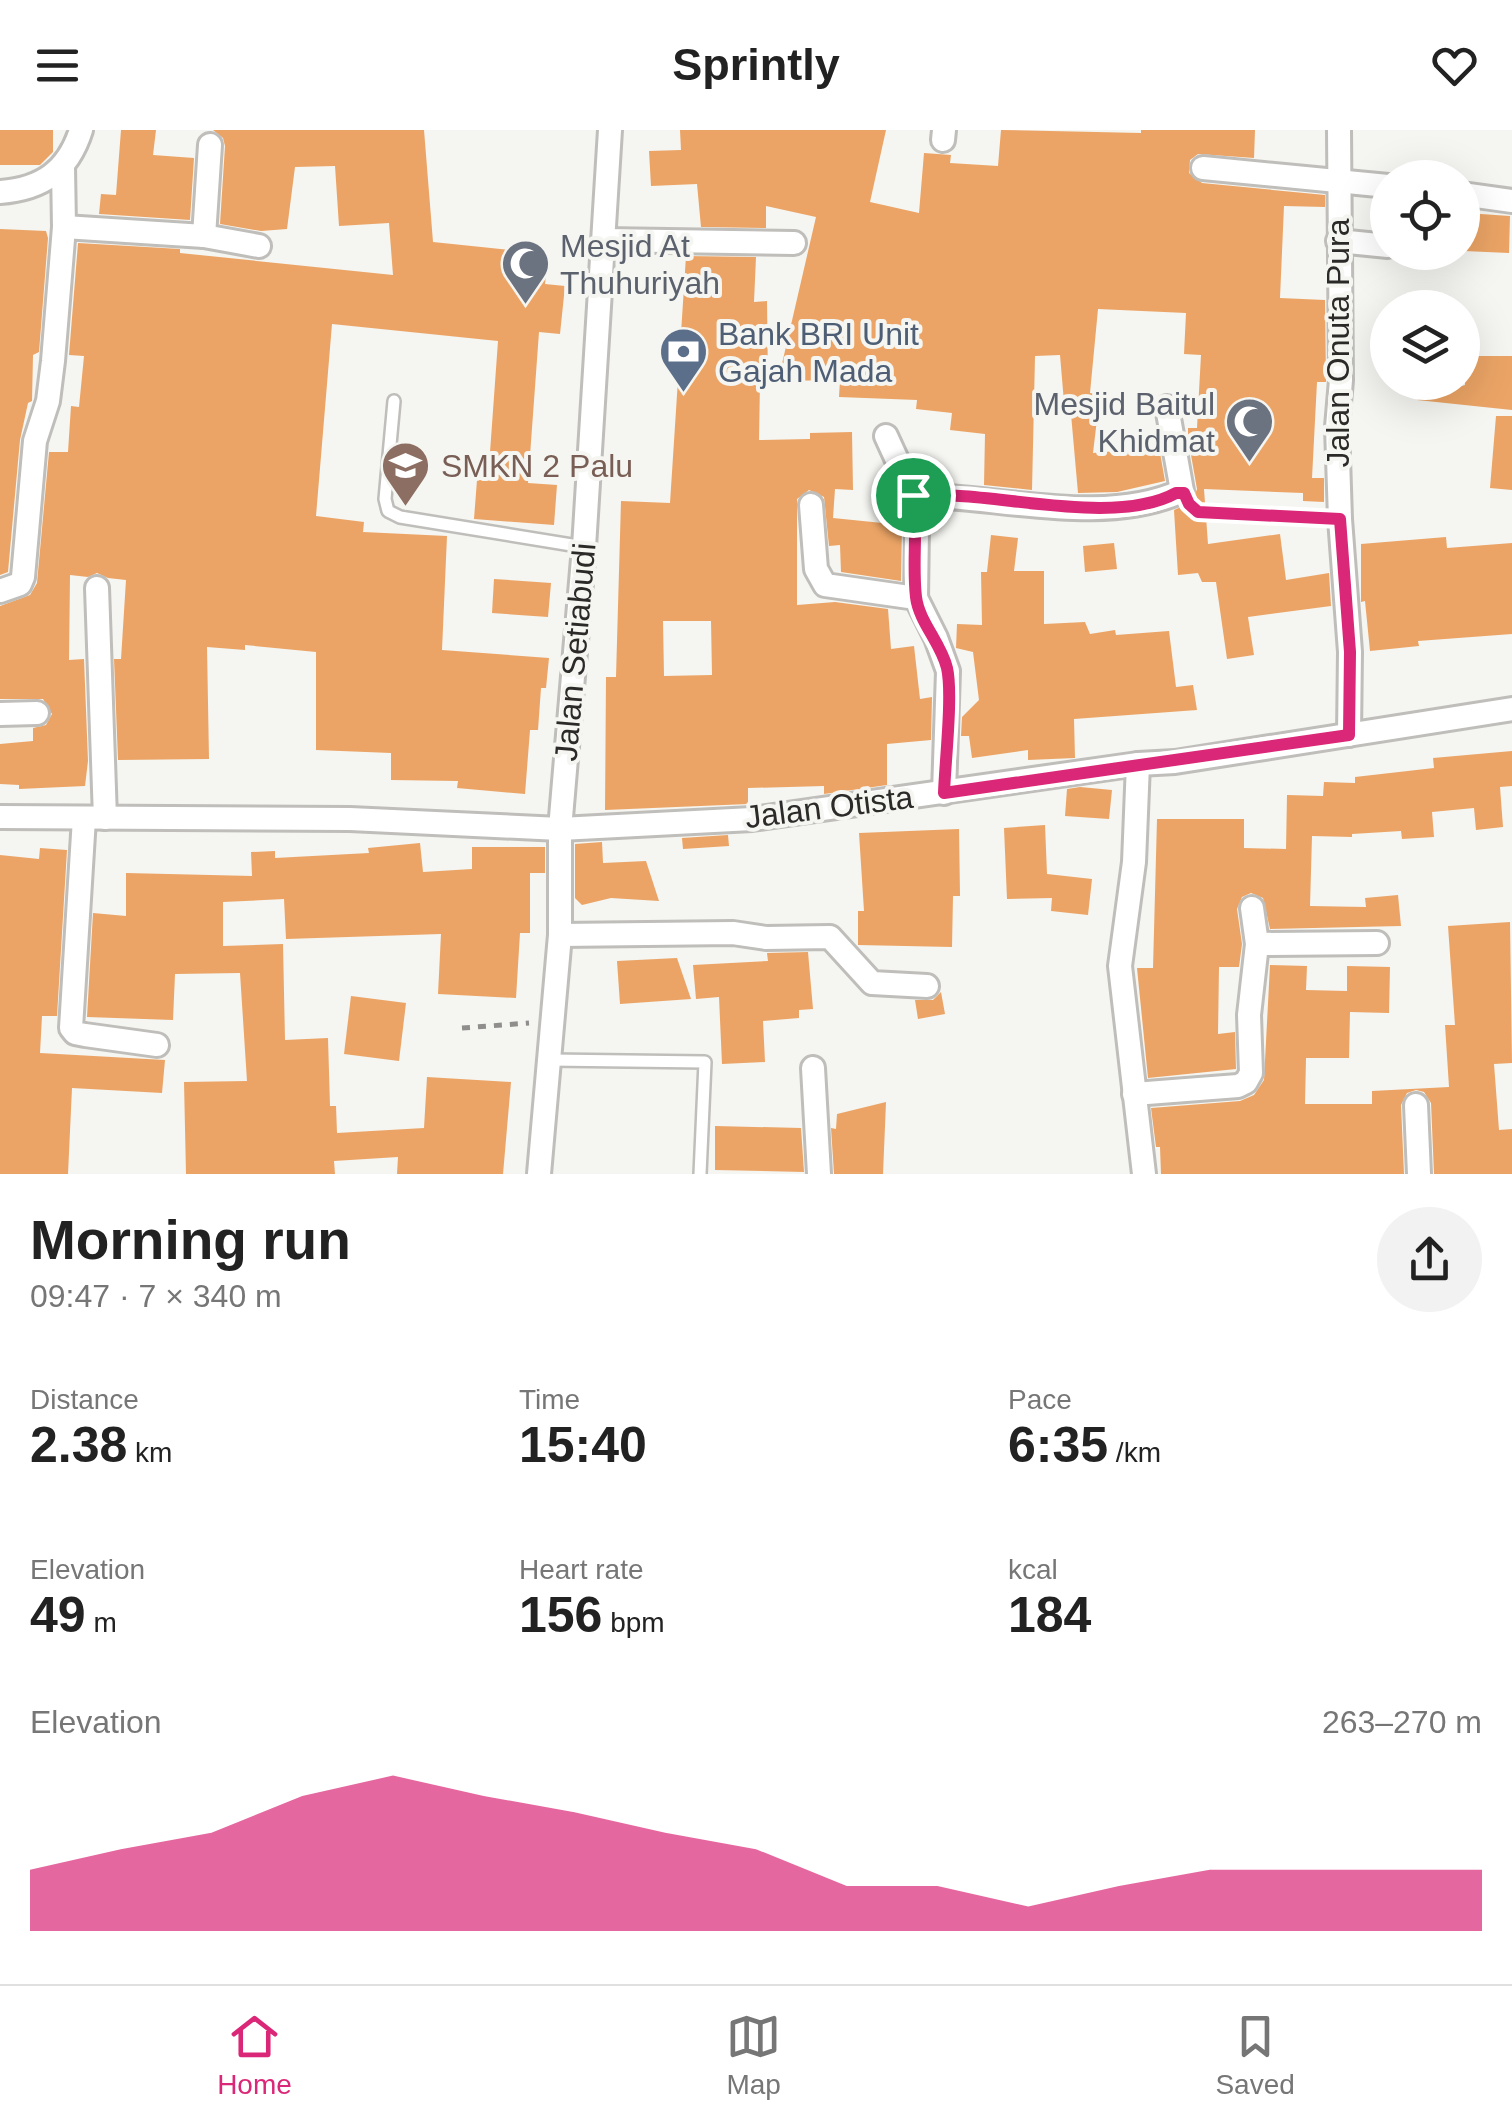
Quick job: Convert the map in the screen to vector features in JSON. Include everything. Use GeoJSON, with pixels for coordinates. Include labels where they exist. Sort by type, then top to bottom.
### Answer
{"type":"FeatureCollection","features":[{"type":"Feature","properties":{"kind":"street"},"geometry":{"type":"LineString","coordinates":[[0,192],[38,186],[63,167],[82,130]]}},
{"type":"Feature","properties":{"kind":"street","name":"Jalan Setiabudi"},"geometry":{"type":"LineString","coordinates":[[539,1174],[560,935],[560,829],[584,547],[610,130]]}},
{"type":"Feature","properties":{"kind":"street","name":"Jalan Onuta Pura"},"geometry":{"type":"LineString","coordinates":[[1339,130],[1340,519],[1350,652],[1349,735]]}},
{"type":"Feature","properties":{"kind":"street"},"geometry":{"type":"LineString","coordinates":[[204,236],[210,145]]}},
{"type":"Feature","properties":{"kind":"street"},"geometry":{"type":"LineString","coordinates":[[0,590],[20,584],[23,577],[28,492],[53,361],[64,227],[63,167]]}},
{"type":"Feature","properties":{"kind":"street"},"geometry":{"type":"LineString","coordinates":[[1203,168],[1370,185]]}},
{"type":"Feature","properties":{"kind":"street"},"geometry":{"type":"LineString","coordinates":[[1480,197],[1512,201]]}},
{"type":"Feature","properties":{"kind":"street"},"geometry":{"type":"LineString","coordinates":[[64,227],[204,236],[260,246]]}},
{"type":"Feature","properties":{"kind":"street"},"geometry":{"type":"LineString","coordinates":[[604,240],[794,243]]}},
{"type":"Feature","properties":{"kind":"street"},"geometry":{"type":"LineString","coordinates":[[1338,241],[1370,244]]}},
{"type":"Feature","properties":{"kind":"street"},"geometry":{"type":"LineString","coordinates":[[913,495],[1078,508],[1166,499],[1182,490],[1167,408]]}},
{"type":"Feature","properties":{"kind":"street"},"geometry":{"type":"LineString","coordinates":[[886,436],[913,495],[917,527],[916,598],[948,672],[944,793]]}},
{"type":"Feature","properties":{"kind":"street"},"geometry":{"type":"LineString","coordinates":[[811,506],[816,569],[826,585],[916,598]]}},
{"type":"Feature","properties":{"kind":"street"},"geometry":{"type":"LineString","coordinates":[[96,588],[94,818],[72,1028],[85,1036],[157,1045]]}},
{"type":"Feature","properties":{"kind":"street","name":"Jalan Otista"},"geometry":{"type":"LineString","coordinates":[[0,817],[350,819],[560,829],[752,819],[1174,762],[1512,709]]}},
{"type":"Feature","properties":{"kind":"street"},"geometry":{"type":"LineString","coordinates":[[0,714],[37,713]]}},
{"type":"Feature","properties":{"kind":"street"},"geometry":{"type":"LineString","coordinates":[[1138,764],[1134,862],[1120,966],[1144,1174]]}},
{"type":"Feature","properties":{"kind":"street"},"geometry":{"type":"LineString","coordinates":[[1134,1094],[1238,1086],[1246,1082],[1251,1073],[1249,1015],[1257,944],[1252,908]]}},
{"type":"Feature","properties":{"kind":"street"},"geometry":{"type":"LineString","coordinates":[[560,935],[733,933],[766,938],[830,938],[851,956],[872,983],[927,986]]}},
{"type":"Feature","properties":{"kind":"street"},"geometry":{"type":"LineString","coordinates":[[1257,944],[1377,943]]}},
{"type":"Feature","properties":{"kind":"street"},"geometry":{"type":"LineString","coordinates":[[812,1068],[818,1174]]}},
{"type":"Feature","properties":{"kind":"street"},"geometry":{"type":"LineString","coordinates":[[1416,1105],[1420,1174]]}},
{"type":"Feature","properties":{"kind":"lane"},"geometry":{"type":"LineString","coordinates":[[394,401],[388,510],[400,517],[584,547]]}},
{"type":"Feature","properties":{"kind":"lane"},"geometry":{"type":"LineString","coordinates":[[550,1060],[705,1062],[700,1174]]}},
{"type":"Feature","properties":{"kind":"path"},"geometry":{"type":"LineString","coordinates":[[1176,493],[1184,493],[1198,512],[1340,519]]}},
{"type":"Feature","properties":{"kind":"path"},"geometry":{"type":"LineString","coordinates":[[462,1028],[553,1022]]}},
{"type":"Feature","properties":{"kind":"building"},"geometry":{"type":"Polygon","coordinates":[[[0,130],[53,130],[53,152],[40,165],[0,165],[0,130]]]}},
{"type":"Feature","properties":{"kind":"building"},"geometry":{"type":"Polygon","coordinates":[[[121,130],[156,130],[153,155],[194,158],[190,220],[99,214],[101,194],[116,195],[121,130]]]}},
{"type":"Feature","properties":{"kind":"building"},"geometry":{"type":"Polygon","coordinates":[[[213,130],[424,130],[433,242],[548,254],[545,284],[565,286],[560,334],[539,332],[528,483],[557,485],[554,525],[474,519],[477,480],[488,480],[498,341],[332,324],[316,516],[364,522],[363,532],[447,536],[442,650],[549,658],[546,688],[541,688],[538,730],[530,730],[525,794],[457,788],[458,781],[391,780],[391,753],[316,750],[316,652],[245,645],[245,650],[207,647],[209,759],[118,760],[114,659],[121,659],[126,580],[97,573],[88,577],[70,575],[69,660],[84,659],[88,761],[85,786],[19,789],[19,785],[0,784],[0,744],[33,741],[33,728],[46,725],[52,714],[43,699],[0,699],[0,606],[30,595],[37,583],[49,452],[68,452],[71,406],[79,407],[84,356],[69,355],[78,243],[180,249],[180,253],[393,275],[389,223],[339,226],[335,166],[295,167],[287,229],[261,231],[220,224],[225,146],[223,138],[213,130]]]}},
{"type":"Feature","properties":{"kind":"building"},"geometry":{"type":"Polygon","coordinates":[[[680,130],[886,130],[870,202],[919,213],[924,153],[951,155],[950,163],[998,166],[1001,130],[1255,130],[1254,158],[1198,154],[1190,160],[1189,173],[1202,183],[1325,195],[1325,207],[1284,206],[1280,298],[1325,300],[1326,382],[1317,382],[1312,478],[1324,478],[1324,502],[1303,501],[1303,493],[1204,489],[1208,544],[1280,534],[1286,580],[1329,573],[1331,606],[1248,617],[1254,655],[1227,659],[1216,582],[1202,582],[1198,573],[1178,575],[1174,510],[1192,502],[1197,489],[1188,428],[1197,428],[1201,355],[1184,354],[1186,313],[1098,309],[1090,393],[1100,394],[1093,453],[1159,447],[1165,481],[1117,492],[1078,493],[1071,414],[1065,414],[1060,355],[1035,356],[1032,490],[984,485],[985,434],[950,430],[952,413],[916,409],[917,400],[839,397],[840,380],[778,381],[816,217],[766,206],[766,228],[701,227],[697,184],[651,186],[649,151],[681,150],[680,130]]]}},
{"type":"Feature","properties":{"kind":"building"},"geometry":{"type":"Polygon","coordinates":[[[1480,214],[1510,216],[1509,253],[1480,252],[1480,214]]]}},
{"type":"Feature","properties":{"kind":"building"},"geometry":{"type":"Polygon","coordinates":[[[0,229],[46,231],[48,238],[39,352],[33,355],[32,401],[28,403],[20,440],[8,572],[0,575],[0,229]]]}},
{"type":"Feature","properties":{"kind":"building"},"geometry":{"type":"Polygon","coordinates":[[[686,256],[756,257],[754,302],[767,301],[768,381],[760,381],[759,440],[810,439],[810,433],[852,432],[853,490],[835,489],[833,518],[902,525],[901,581],[841,572],[840,545],[829,546],[824,497],[809,490],[797,499],[797,605],[835,602],[888,609],[891,649],[914,646],[920,699],[932,697],[931,740],[887,744],[887,785],[824,794],[824,786],[748,788],[748,804],[605,810],[606,677],[616,677],[621,501],[670,503],[686,256]],[[663,621],[664,676],[712,675],[711,621],[663,621]]]}},
{"type":"Feature","properties":{"kind":"building"},"geometry":{"type":"Polygon","coordinates":[[[1480,356],[1512,356],[1512,410],[1417,400],[1480,400],[1480,356]]]}},
{"type":"Feature","properties":{"kind":"building"},"geometry":{"type":"Polygon","coordinates":[[[1496,416],[1512,416],[1512,490],[1490,488],[1496,416]]]}},
{"type":"Feature","properties":{"kind":"building"},"geometry":{"type":"Polygon","coordinates":[[[991,535],[1018,538],[1014,571],[1044,571],[1044,624],[1085,622],[1090,634],[1115,630],[1116,635],[1169,631],[1176,687],[1193,685],[1197,710],[1074,719],[1075,758],[1028,760],[1028,750],[972,758],[969,736],[961,736],[962,717],[979,700],[973,652],[956,648],[957,624],[982,625],[981,572],[987,572],[991,535]]]}},
{"type":"Feature","properties":{"kind":"building"},"geometry":{"type":"Polygon","coordinates":[[[1446,537],[1447,548],[1512,543],[1512,634],[1418,641],[1419,646],[1370,651],[1365,601],[1361,602],[1361,544],[1446,537]]]}},
{"type":"Feature","properties":{"kind":"building"},"geometry":{"type":"Polygon","coordinates":[[[1114,543],[1117,569],[1085,572],[1083,546],[1114,543]]]}},
{"type":"Feature","properties":{"kind":"building"},"geometry":{"type":"Polygon","coordinates":[[[494,579],[551,583],[548,617],[492,613],[494,579]]]}},
{"type":"Feature","properties":{"kind":"building"},"geometry":{"type":"Polygon","coordinates":[[[1512,751],[1512,786],[1500,787],[1503,827],[1476,830],[1474,808],[1432,812],[1434,837],[1402,839],[1401,831],[1352,837],[1312,836],[1310,906],[1366,907],[1365,898],[1398,895],[1401,926],[1270,929],[1263,898],[1251,893],[1242,897],[1237,909],[1242,944],[1239,967],[1219,967],[1218,1034],[1235,1032],[1236,1069],[1148,1078],[1137,968],[1153,968],[1157,819],[1244,819],[1244,848],[1286,849],[1287,795],[1323,796],[1324,782],[1355,783],[1355,777],[1434,768],[1433,758],[1512,751]]]}},
{"type":"Feature","properties":{"kind":"building"},"geometry":{"type":"Polygon","coordinates":[[[1067,789],[1112,790],[1109,819],[1065,816],[1067,789]]]}},
{"type":"Feature","properties":{"kind":"building"},"geometry":{"type":"Polygon","coordinates":[[[1045,825],[1047,874],[1092,879],[1088,915],[1051,911],[1052,898],[1007,899],[1004,828],[1045,825]]]}},
{"type":"Feature","properties":{"kind":"building"},"geometry":{"type":"Polygon","coordinates":[[[959,829],[960,896],[953,896],[952,947],[858,945],[858,911],[864,911],[859,833],[959,829]]]}},
{"type":"Feature","properties":{"kind":"building"},"geometry":{"type":"Polygon","coordinates":[[[728,835],[729,846],[683,849],[682,838],[728,835]]]}},
{"type":"Feature","properties":{"kind":"building"},"geometry":{"type":"Polygon","coordinates":[[[602,842],[603,863],[646,861],[659,901],[611,898],[582,905],[575,898],[575,844],[602,842]]]}},
{"type":"Feature","properties":{"kind":"building"},"geometry":{"type":"Polygon","coordinates":[[[420,843],[423,872],[472,869],[472,847],[545,847],[545,873],[530,873],[530,933],[520,933],[516,998],[438,994],[441,934],[286,939],[284,899],[223,902],[223,946],[283,944],[285,1040],[328,1038],[330,1106],[336,1106],[337,1133],[424,1128],[427,1077],[511,1082],[503,1174],[397,1174],[398,1157],[334,1161],[335,1174],[186,1174],[184,1082],[247,1081],[240,973],[175,974],[173,1020],[87,1017],[93,913],[126,916],[126,873],[252,876],[251,852],[275,851],[275,858],[369,853],[368,848],[420,843]]]}},
{"type":"Feature","properties":{"kind":"building"},"geometry":{"type":"Polygon","coordinates":[[[40,848],[67,850],[57,1016],[42,1016],[40,1053],[165,1060],[162,1093],[72,1088],[68,1174],[0,1174],[0,855],[39,859],[40,848]]]}},
{"type":"Feature","properties":{"kind":"building"},"geometry":{"type":"Polygon","coordinates":[[[1510,922],[1512,1063],[1494,1064],[1499,1130],[1512,1129],[1512,1174],[1434,1174],[1431,1103],[1424,1092],[1416,1090],[1407,1093],[1401,1105],[1404,1174],[1161,1174],[1160,1147],[1156,1147],[1151,1108],[1240,1101],[1254,1095],[1264,1080],[1270,965],[1307,966],[1306,990],[1347,991],[1347,966],[1390,967],[1389,1013],[1350,1012],[1349,1058],[1306,1058],[1305,1104],[1372,1104],[1372,1091],[1449,1087],[1445,1025],[1455,1025],[1448,926],[1510,922]]]}},
{"type":"Feature","properties":{"kind":"building"},"geometry":{"type":"Polygon","coordinates":[[[808,952],[813,1009],[799,1010],[799,1018],[763,1021],[765,1062],[722,1064],[719,997],[696,999],[693,965],[768,961],[767,953],[808,952]]]}},
{"type":"Feature","properties":{"kind":"building"},"geometry":{"type":"Polygon","coordinates":[[[677,958],[691,999],[620,1004],[617,961],[677,958]]]}},
{"type":"Feature","properties":{"kind":"building"},"geometry":{"type":"Polygon","coordinates":[[[941,992],[945,1014],[918,1019],[915,1000],[933,1000],[941,992]]]}},
{"type":"Feature","properties":{"kind":"building"},"geometry":{"type":"Polygon","coordinates":[[[351,996],[406,1003],[399,1061],[344,1054],[351,996]]]}},
{"type":"Feature","properties":{"kind":"building"},"geometry":{"type":"Polygon","coordinates":[[[886,1102],[883,1174],[834,1174],[831,1128],[836,1129],[837,1114],[886,1102]]]}},
{"type":"Feature","properties":{"kind":"building"},"geometry":{"type":"Polygon","coordinates":[[[715,1126],[801,1128],[804,1172],[715,1170],[715,1126]]]}},
{"type":"Feature","properties":{"kind":"place","name":"Mesjid At Thuhuriyah"},"geometry":{"type":"Point","coordinates":[525,306]}},
{"type":"Feature","properties":{"kind":"place","name":"Bank BRI Unit Gajah Mada"},"geometry":{"type":"Point","coordinates":[683,394]}},
{"type":"Feature","properties":{"kind":"place","name":"Mesjid Baitul Khidmat"},"geometry":{"type":"Point","coordinates":[1250,464]}},
{"type":"Feature","properties":{"kind":"place","name":"SMKN 2 Palu"},"geometry":{"type":"Point","coordinates":[406,508]}},
{"type":"Feature","properties":{"kind":"route"},"geometry":{"type":"LineString","coordinates":[[1184,493],[1198,512],[1340,519],[1350,652],[1349,735],[944,793],[948,672],[916,598],[917,527],[913,495],[1078,508],[1140,504],[1184,493]]}}]}
